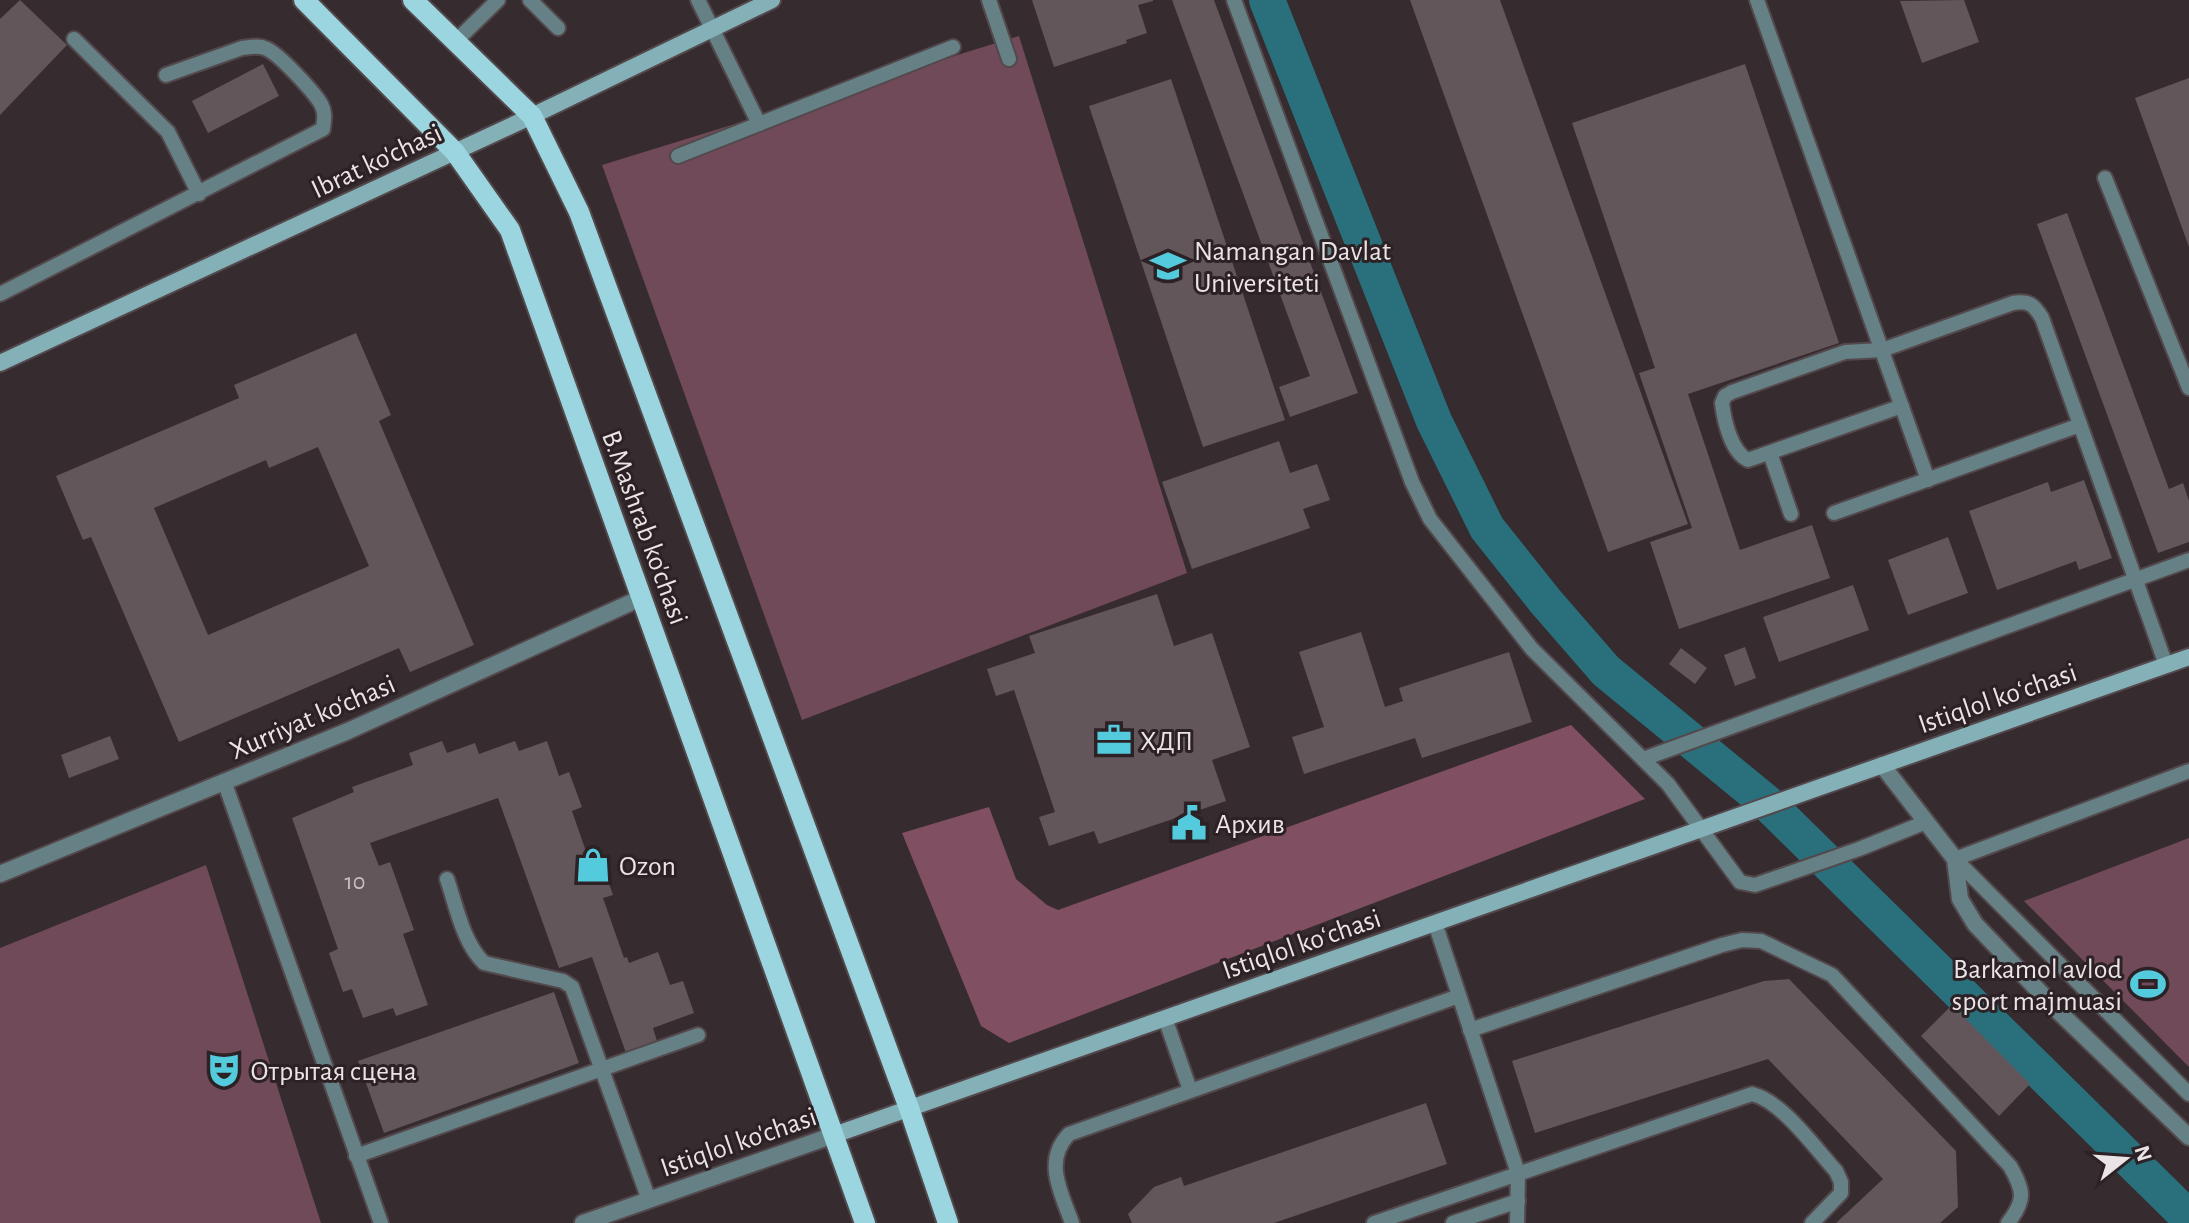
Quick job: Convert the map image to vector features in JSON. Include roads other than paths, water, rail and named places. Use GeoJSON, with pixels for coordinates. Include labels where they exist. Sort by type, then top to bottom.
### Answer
{"type":"FeatureCollection","features":[{"type":"Feature","properties":{"kind":"main road","name":"B.Mashrab ko'chasi"},"geometry":{"type":"LineString","coordinates":[[304,0],[455,152],[510,230],[865,1223]]}},
{"type":"Feature","properties":{"kind":"main road","name":"B.Mashrab ko'chasi"},"geometry":{"type":"LineString","coordinates":[[413,0],[532,116],[579,212],[909,1108],[948,1223]]}},
{"type":"Feature","properties":{"kind":"street","name":"Ibrat ko'chasi"},"geometry":{"type":"LineString","coordinates":[[0,363],[532,116],[772,0]]}},
{"type":"Feature","properties":{"kind":"street","name":"Xurriyat ko‘chasi"},"geometry":{"type":"LineString","coordinates":[[0,874],[348,731],[641,598]]}},
{"type":"Feature","properties":{"kind":"street","name":"Istiqlol koʻchasi"},"geometry":{"type":"LineString","coordinates":[[909,1108],[2189,657]]}},
{"type":"Feature","properties":{"kind":"street"},"geometry":{"type":"LineString","coordinates":[[1882,765],[1955,859],[1960,899],[1975,924],[2058,1011],[2189,1137]]}},
{"type":"Feature","properties":{"kind":"street","name":"Istiqlol ko'chasi"},"geometry":{"type":"LineString","coordinates":[[583,1223],[909,1108]]}},
{"type":"Feature","properties":{"kind":"lane"},"geometry":{"type":"LineString","coordinates":[[456,41],[498,0]]}},
{"type":"Feature","properties":{"kind":"lane"},"geometry":{"type":"LineString","coordinates":[[530,0],[558,28]]}},
{"type":"Feature","properties":{"kind":"lane"},"geometry":{"type":"LineString","coordinates":[[698,0],[759,124]]}},
{"type":"Feature","properties":{"kind":"lane"},"geometry":{"type":"LineString","coordinates":[[989,0],[1009,59]]}},
{"type":"Feature","properties":{"kind":"lane"},"geometry":{"type":"LineString","coordinates":[[1234,0],[1412,482],[1430,519],[1532,649],[1649,757],[1705,828],[1740,882],[1755,885],[1926,822]]}},
{"type":"Feature","properties":{"kind":"lane"},"geometry":{"type":"LineString","coordinates":[[1757,0],[1928,480]]}},
{"type":"Feature","properties":{"kind":"lane"},"geometry":{"type":"LineString","coordinates":[[74,39],[168,132],[199,194]]}},
{"type":"Feature","properties":{"kind":"lane"},"geometry":{"type":"LineString","coordinates":[[678,156],[953,47]]}},
{"type":"Feature","properties":{"kind":"lane"},"geometry":{"type":"LineString","coordinates":[[0,294],[323,129],[325,115],[320,102],[266,48],[242,48],[166,75]]}},
{"type":"Feature","properties":{"kind":"lane"},"geometry":{"type":"LineString","coordinates":[[2105,178],[2189,388]]}},
{"type":"Feature","properties":{"kind":"lane"},"geometry":{"type":"LineString","coordinates":[[1902,406],[1748,460],[1736,449],[1722,403],[1725,396],[1845,352],[1882,350],[2013,303],[2025,301],[2034,306],[2042,318],[2166,665]]}},
{"type":"Feature","properties":{"kind":"lane"},"geometry":{"type":"LineString","coordinates":[[1834,513],[2080,425]]}},
{"type":"Feature","properties":{"kind":"lane"},"geometry":{"type":"LineString","coordinates":[[1770,453],[1791,514]]}},
{"type":"Feature","properties":{"kind":"lane"},"geometry":{"type":"LineString","coordinates":[[1649,757],[2189,560]]}},
{"type":"Feature","properties":{"kind":"lane"},"geometry":{"type":"LineString","coordinates":[[2189,771],[1955,859],[2189,1094]]}},
{"type":"Feature","properties":{"kind":"lane"},"geometry":{"type":"LineString","coordinates":[[224,781],[381,1223]]}},
{"type":"Feature","properties":{"kind":"lane"},"geometry":{"type":"LineString","coordinates":[[447,879],[470,942],[484,963],[563,981],[572,987],[649,1200]]}},
{"type":"Feature","properties":{"kind":"lane"},"geometry":{"type":"LineString","coordinates":[[1435,923],[1518,1173],[1517,1223]]}},
{"type":"Feature","properties":{"kind":"lane"},"geometry":{"type":"LineString","coordinates":[[1470,1030],[1722,945],[1742,940],[1761,941],[1832,975],[2010,1166],[2021,1184],[2021,1205],[2008,1223]]}},
{"type":"Feature","properties":{"kind":"lane"},"geometry":{"type":"LineString","coordinates":[[1072,1223],[1054,1162],[1057,1146],[1069,1134],[1090,1124],[1459,996]]}},
{"type":"Feature","properties":{"kind":"lane"},"geometry":{"type":"LineString","coordinates":[[1165,1018],[1190,1090]]}},
{"type":"Feature","properties":{"kind":"lane"},"geometry":{"type":"LineString","coordinates":[[356,1156],[698,1035]]}},
{"type":"Feature","properties":{"kind":"lane"},"geometry":{"type":"LineString","coordinates":[[1374,1223],[1752,1094],[1764,1097],[1776,1107],[1836,1171],[1841,1182],[1841,1193],[1812,1223]]}},
{"type":"Feature","properties":{"kind":"lane"},"geometry":{"type":"LineString","coordinates":[[1453,1223],[1518,1201]]}},
{"type":"Feature","properties":{"kind":"waterway"},"geometry":{"type":"LineString","coordinates":[[1267,0],[1434,421],[1487,528],[1606,671],[1767,803],[2189,1218]]}},
{"type":"Feature","properties":{"kind":"place","name":"Namangan Davlat Universiteti"},"geometry":{"type":"Point","coordinates":[1168,266]}},
{"type":"Feature","properties":{"kind":"place","name":"ХДП"},"geometry":{"type":"Point","coordinates":[1114,740]}},
{"type":"Feature","properties":{"kind":"place","name":"Архив"},"geometry":{"type":"Point","coordinates":[1189,823]}},
{"type":"Feature","properties":{"kind":"place","name":"Ozon"},"geometry":{"type":"Point","coordinates":[593,865]}},
{"type":"Feature","properties":{"kind":"place","name":"Barkamol avlod sport majmuasi"},"geometry":{"type":"Point","coordinates":[2148,984]}},
{"type":"Feature","properties":{"kind":"place","name":"Отрытая сцена"},"geometry":{"type":"Point","coordinates":[224,1070]}}]}
